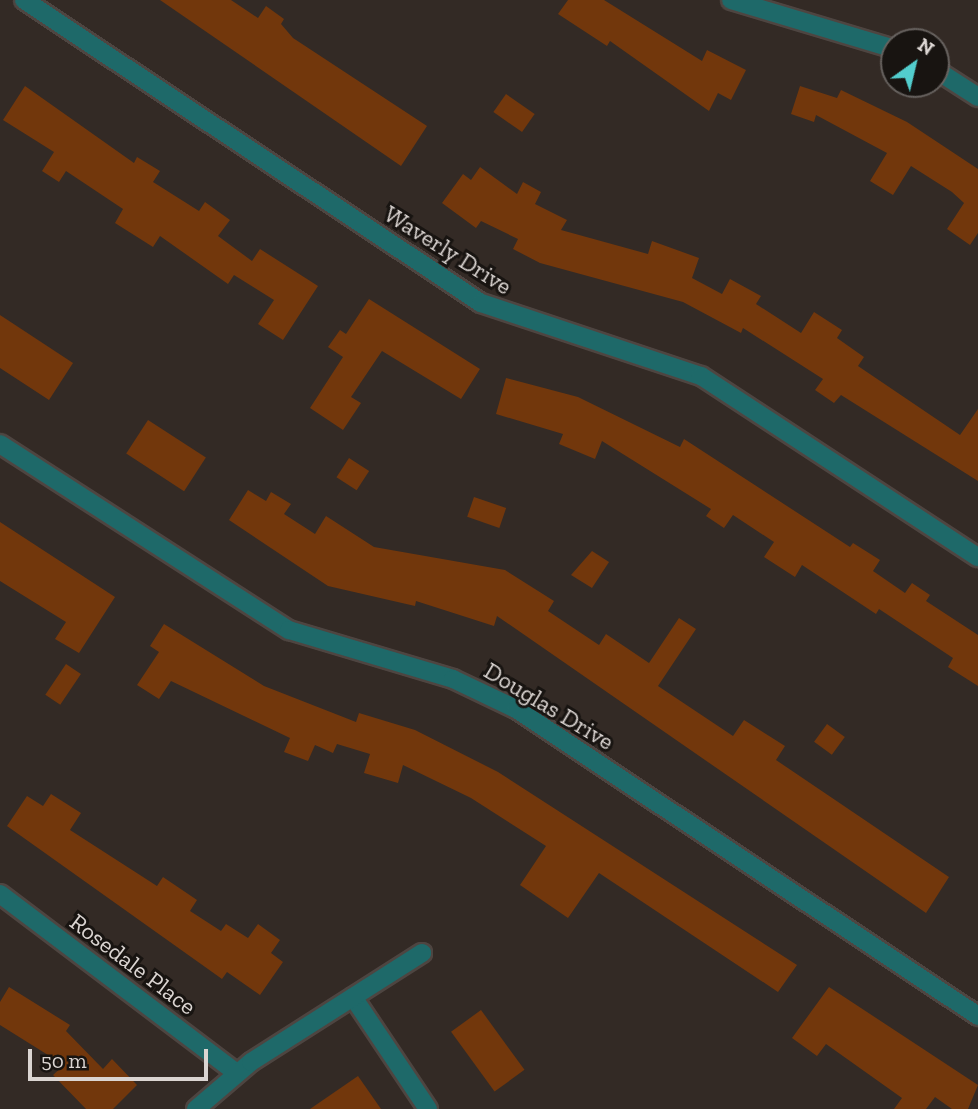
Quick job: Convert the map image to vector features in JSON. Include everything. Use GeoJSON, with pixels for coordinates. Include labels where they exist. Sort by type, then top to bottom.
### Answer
{"type":"FeatureCollection","features":[{"type":"Feature","properties":{"kind":"street","name":"Waverly Drive"},"geometry":{"type":"LineString","coordinates":[[24,0],[472,297],[511,317],[701,376],[978,557]]}},
{"type":"Feature","properties":{"kind":"street"},"geometry":{"type":"LineString","coordinates":[[731,0],[880,44]]}},
{"type":"Feature","properties":{"kind":"street"},"geometry":{"type":"LineString","coordinates":[[950,79],[978,97]]}},
{"type":"Feature","properties":{"kind":"street","name":"Douglas Drive"},"geometry":{"type":"LineString","coordinates":[[0,444],[289,630],[453,679],[516,709],[978,1016]]}},
{"type":"Feature","properties":{"kind":"street","name":"Rosedale Place"},"geometry":{"type":"LineString","coordinates":[[0,894],[237,1073]]}},
{"type":"Feature","properties":{"kind":"street"},"geometry":{"type":"LineString","coordinates":[[196,1109],[237,1073],[422,953]]}},
{"type":"Feature","properties":{"kind":"street"},"geometry":{"type":"LineString","coordinates":[[353,997],[428,1109]]}},
{"type":"Feature","properties":{"kind":"building"},"geometry":{"type":"Polygon","coordinates":[[[160,0],[231,0],[258,18],[266,6],[284,19],[281,24],[293,38],[427,126],[401,166],[160,0]]]}},
{"type":"Feature","properties":{"kind":"building"},"geometry":{"type":"Polygon","coordinates":[[[568,0],[604,0],[702,61],[707,50],[746,70],[731,100],[718,93],[709,111],[610,41],[607,46],[558,14],[568,0]]]}},
{"type":"Feature","properties":{"kind":"building"},"geometry":{"type":"Polygon","coordinates":[[[25,86],[134,163],[137,157],[160,171],[153,182],[199,211],[205,202],[230,220],[218,236],[252,261],[260,249],[318,286],[283,340],[258,324],[274,300],[234,275],[228,284],[160,236],[153,247],[115,223],[123,209],[66,171],[59,182],[42,171],[54,152],[3,120],[25,86]]]}},
{"type":"Feature","properties":{"kind":"building"},"geometry":{"type":"Polygon","coordinates":[[[800,86],[837,98],[841,90],[907,122],[978,169],[978,233],[970,245],[947,229],[964,203],[952,192],[911,166],[893,195],[870,181],[887,153],[816,115],[814,122],[791,114],[800,86]]]}},
{"type":"Feature","properties":{"kind":"building"},"geometry":{"type":"Polygon","coordinates":[[[506,94],[535,114],[522,132],[493,112],[506,94]]]}},
{"type":"Feature","properties":{"kind":"building"},"geometry":{"type":"Polygon","coordinates":[[[480,167],[517,194],[523,182],[541,192],[535,204],[567,220],[561,230],[648,254],[652,241],[699,258],[692,278],[722,294],[730,279],[761,296],[756,304],[801,333],[814,312],[842,330],[837,338],[864,357],[858,366],[960,435],[978,409],[978,481],[841,395],[834,403],[815,390],[823,379],[743,328],[741,333],[683,302],[540,263],[513,249],[518,239],[481,221],[476,228],[442,203],[463,174],[471,180],[480,167]]]}},
{"type":"Feature","properties":{"kind":"building"},"geometry":{"type":"Polygon","coordinates":[[[369,299],[480,369],[461,399],[382,351],[351,397],[361,403],[343,430],[310,408],[343,357],[328,347],[340,330],[346,334],[369,299]]]}},
{"type":"Feature","properties":{"kind":"building"},"geometry":{"type":"Polygon","coordinates":[[[0,315],[73,363],[49,400],[0,368],[0,315]]]}},
{"type":"Feature","properties":{"kind":"building"},"geometry":{"type":"Polygon","coordinates":[[[506,378],[578,397],[680,447],[684,439],[850,547],[853,543],[880,560],[873,571],[905,593],[912,583],[930,595],[926,601],[978,635],[978,686],[948,667],[953,658],[879,609],[876,614],[802,565],[795,577],[764,557],[774,542],[733,515],[724,528],[706,516],[711,509],[602,441],[595,459],[559,444],[563,434],[496,414],[506,378]]]}},
{"type":"Feature","properties":{"kind":"building"},"geometry":{"type":"Polygon","coordinates":[[[148,420],[206,458],[184,491],[126,454],[148,420]]]}},
{"type":"Feature","properties":{"kind":"building"},"geometry":{"type":"Polygon","coordinates":[[[349,458],[369,471],[357,490],[336,477],[349,458]]]}},
{"type":"Feature","properties":{"kind":"building"},"geometry":{"type":"Polygon","coordinates":[[[248,490],[266,501],[271,492],[291,504],[284,514],[315,534],[326,516],[374,547],[505,570],[554,601],[548,611],[599,645],[606,634],[649,663],[679,618],[696,629],[658,686],[733,736],[744,720],[785,746],[776,760],[949,877],[926,913],[497,616],[494,626],[416,601],[415,606],[328,586],[229,520],[248,490]]]}},
{"type":"Feature","properties":{"kind":"building"},"geometry":{"type":"Polygon","coordinates":[[[474,497],[506,508],[499,528],[467,517],[474,497]]]}},
{"type":"Feature","properties":{"kind":"building"},"geometry":{"type":"Polygon","coordinates":[[[0,522],[115,597],[79,653],[55,639],[66,622],[0,581],[0,522]]]}},
{"type":"Feature","properties":{"kind":"building"},"geometry":{"type":"Polygon","coordinates":[[[592,551],[609,562],[592,588],[571,575],[592,551]]]}},
{"type":"Feature","properties":{"kind":"building"},"geometry":{"type":"Polygon","coordinates":[[[164,624],[264,686],[356,722],[359,713],[415,730],[498,772],[797,965],[778,992],[599,873],[568,918],[520,885],[546,846],[471,798],[403,765],[398,783],[364,773],[370,754],[337,744],[333,753],[315,745],[308,761],[284,752],[290,738],[171,681],[159,699],[137,685],[159,652],[150,646],[164,624]]]}},
{"type":"Feature","properties":{"kind":"building"},"geometry":{"type":"Polygon","coordinates":[[[66,664],[81,674],[60,705],[45,695],[66,664]]]}},
{"type":"Feature","properties":{"kind":"building"},"geometry":{"type":"Polygon","coordinates":[[[827,724],[845,737],[832,755],[814,742],[827,724]]]}},
{"type":"Feature","properties":{"kind":"building"},"geometry":{"type":"Polygon","coordinates":[[[51,794],[81,813],[70,830],[157,886],[163,877],[197,900],[190,911],[221,931],[226,924],[248,938],[258,924],[280,940],[271,953],[283,962],[260,995],[227,972],[222,979],[7,826],[27,796],[43,806],[51,794]]]}},
{"type":"Feature","properties":{"kind":"building"},"geometry":{"type":"Polygon","coordinates":[[[9,987],[70,1025],[66,1031],[103,1069],[112,1059],[137,1085],[113,1109],[86,1109],[53,1075],[64,1065],[0,1025],[0,1002],[9,987]]]}},
{"type":"Feature","properties":{"kind":"building"},"geometry":{"type":"Polygon","coordinates":[[[829,987],[978,1085],[968,1109],[952,1109],[935,1097],[926,1109],[894,1109],[902,1098],[826,1044],[817,1056],[792,1038],[829,987]]]}},
{"type":"Feature","properties":{"kind":"building"},"geometry":{"type":"Polygon","coordinates":[[[481,1010],[524,1070],[495,1092],[451,1032],[481,1010]]]}},
{"type":"Feature","properties":{"kind":"building"},"geometry":{"type":"Polygon","coordinates":[[[358,1076],[381,1109],[310,1109],[358,1076]]]}}]}
